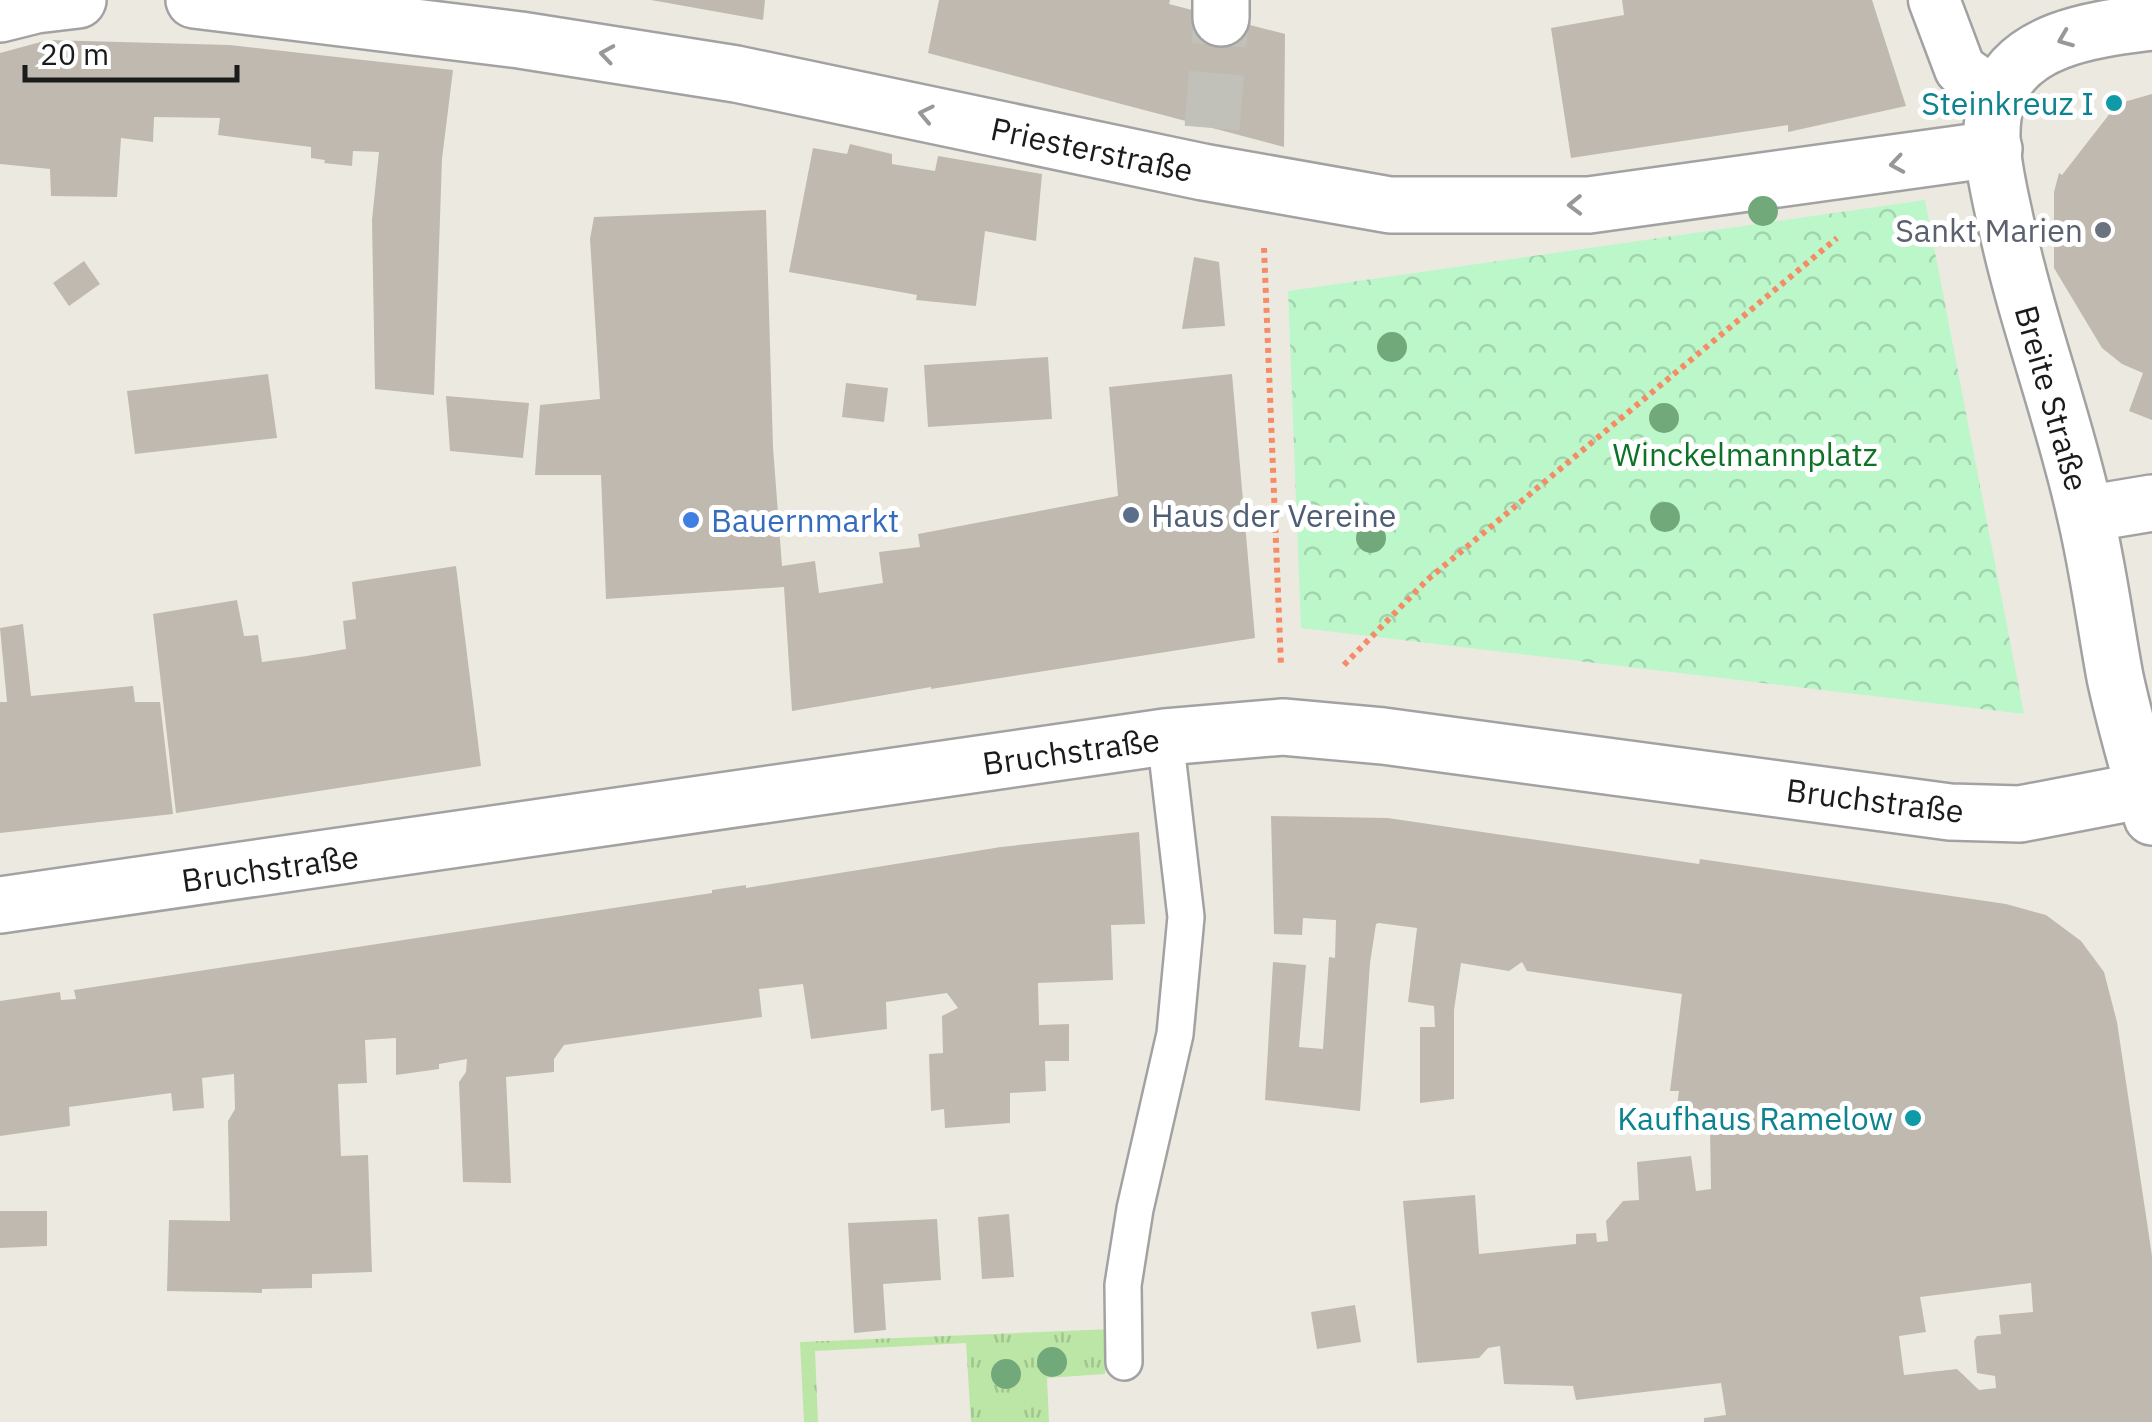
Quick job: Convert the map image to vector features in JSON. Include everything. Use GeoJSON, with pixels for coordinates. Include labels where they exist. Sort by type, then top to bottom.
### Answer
{"type":"FeatureCollection","features":[{"type":"Feature","properties":{"kind":"street"},"geometry":{"type":"LineString","coordinates":[[0,14],[78,0]]}},
{"type":"Feature","properties":{"kind":"street","name":"Priesterstraße"},"geometry":{"type":"LineString","coordinates":[[194,0],[520,40],[1207,150],[1261,184],[1390,205],[1589,205],[1996,122]]}},
{"type":"Feature","properties":{"kind":"street"},"geometry":{"type":"LineString","coordinates":[[1934,0],[1960,69],[1975,83],[1996,122]]}},
{"type":"Feature","properties":{"kind":"street"},"geometry":{"type":"LineString","coordinates":[[1996,122],[2016,71],[2038,52],[2063,38],[2152,22]]}},
{"type":"Feature","properties":{"kind":"street","name":"Breite Straße"},"geometry":{"type":"LineString","coordinates":[[1996,122],[1998,188],[2019,286],[2086,514],[2116,682],[2148,804]]}},
{"type":"Feature","properties":{"kind":"street"},"geometry":{"type":"LineString","coordinates":[[2086,514],[2152,503]]}},
{"type":"Feature","properties":{"kind":"street","name":"Bruchstraße"},"geometry":{"type":"LineString","coordinates":[[0,905],[1165,737],[1283,727],[1402,739],[1950,812],[2020,814],[2148,804]]}},
{"type":"Feature","properties":{"kind":"lane"},"geometry":{"type":"LineString","coordinates":[[1124,1362],[1123,1285],[1135,1209],[1175,1034],[1186,916],[1165,737]]}},
{"type":"Feature","properties":{"kind":"path"},"geometry":{"type":"LineString","coordinates":[[1261,184],[1283,727]]}},
{"type":"Feature","properties":{"kind":"path"},"geometry":{"type":"LineString","coordinates":[[1283,727],[1428,580],[1840,236]]}},
{"type":"Feature","properties":{"kind":"green space","name":"Winckelmannplatz"},"geometry":{"type":"Polygon","coordinates":[[[1925,200],[2024,714],[1301,628],[1288,291],[1925,200]]]}},
{"type":"Feature","properties":{"kind":"green space"},"geometry":{"type":"Polygon","coordinates":[[[1111,1329],[1105,1374],[1047,1378],[1049,1422],[971,1422],[966,1343],[815,1351],[818,1422],[804,1422],[800,1342],[1111,1329]]]}},
{"type":"Feature","properties":{"kind":"building"},"geometry":{"type":"Polygon","coordinates":[[[651,0],[765,0],[763,20],[651,0]]]}},
{"type":"Feature","properties":{"kind":"building"},"geometry":{"type":"Polygon","coordinates":[[[939,0],[1170,0],[1169,4],[1285,34],[1284,147],[928,53],[939,0]]]}},
{"type":"Feature","properties":{"kind":"building"},"geometry":{"type":"Polygon","coordinates":[[[1622,0],[1872,0],[1906,106],[1788,132],[1788,125],[1571,158],[1551,28],[1624,15],[1622,0]]]}},
{"type":"Feature","properties":{"kind":"building"},"geometry":{"type":"Polygon","coordinates":[[[48,40],[230,45],[453,70],[442,159],[434,395],[375,389],[372,220],[379,152],[353,151],[352,166],[324,163],[325,160],[311,158],[311,147],[218,135],[220,118],[154,117],[153,142],[121,138],[117,197],[51,196],[50,169],[0,164],[0,53],[48,40]]]}},
{"type":"Feature","properties":{"kind":"building","name":"Sankt Marien"},"geometry":{"type":"Polygon","coordinates":[[[2152,94],[2152,420],[2129,411],[2143,373],[2122,364],[2102,348],[2054,268],[2054,192],[2059,173],[2062,175],[2111,112],[2108,109],[2122,98],[2124,102],[2152,94]]]}},
{"type":"Feature","properties":{"kind":"building"},"geometry":{"type":"Polygon","coordinates":[[[850,144],[892,154],[892,164],[935,171],[938,156],[1042,174],[1036,241],[985,231],[976,306],[916,300],[917,295],[789,272],[813,148],[847,154],[850,144]]]}},
{"type":"Feature","properties":{"kind":"building"},"geometry":{"type":"Polygon","coordinates":[[[766,210],[773,447],[782,566],[815,561],[819,593],[883,583],[879,552],[920,547],[918,534],[1118,496],[1109,387],[1232,374],[1255,638],[792,711],[784,587],[606,599],[601,475],[535,475],[540,405],[600,399],[590,239],[594,217],[766,210]]]}},
{"type":"Feature","properties":{"kind":"building"},"geometry":{"type":"Polygon","coordinates":[[[1194,257],[1219,262],[1225,326],[1182,329],[1194,257]]]}},
{"type":"Feature","properties":{"kind":"building"},"geometry":{"type":"Polygon","coordinates":[[[84,261],[100,284],[69,306],[53,283],[84,261]]]}},
{"type":"Feature","properties":{"kind":"building"},"geometry":{"type":"Polygon","coordinates":[[[1048,357],[1052,419],[928,427],[924,365],[1048,357]]]}},
{"type":"Feature","properties":{"kind":"building"},"geometry":{"type":"Polygon","coordinates":[[[268,374],[277,438],[135,454],[127,391],[268,374]]]}},
{"type":"Feature","properties":{"kind":"building"},"geometry":{"type":"Polygon","coordinates":[[[846,383],[888,388],[884,422],[842,417],[846,383]]]}},
{"type":"Feature","properties":{"kind":"building"},"geometry":{"type":"Polygon","coordinates":[[[446,396],[529,403],[523,458],[450,451],[446,396]]]}},
{"type":"Feature","properties":{"kind":"building"},"geometry":{"type":"Polygon","coordinates":[[[456,566],[481,766],[176,813],[153,614],[237,600],[244,636],[258,635],[262,662],[307,656],[346,649],[343,621],[356,619],[352,582],[456,566]]]}},
{"type":"Feature","properties":{"kind":"building"},"geometry":{"type":"Polygon","coordinates":[[[23,624],[31,696],[133,686],[135,702],[160,702],[173,814],[0,833],[0,702],[7,702],[0,628],[23,624]]]}},
{"type":"Feature","properties":{"kind":"building","name":"Kaufhaus Ramelow"},"geometry":{"type":"Polygon","coordinates":[[[1271,816],[1388,818],[2006,904],[2046,915],[2081,941],[2104,972],[2117,1022],[2152,1256],[2152,1422],[1704,1422],[1704,1418],[1726,1415],[1721,1383],[1576,1400],[1573,1386],[1504,1384],[1500,1346],[1488,1348],[1479,1358],[1417,1363],[1403,1201],[1475,1195],[1479,1254],[1576,1244],[1576,1234],[1596,1233],[1597,1242],[1608,1241],[1606,1221],[1623,1201],[1639,1200],[1637,1162],[1691,1156],[1696,1191],[1711,1189],[1710,1129],[1695,1131],[1693,1107],[1677,1105],[1679,1091],[1670,1091],[1682,994],[1527,971],[1522,962],[1509,971],[1461,963],[1454,1010],[1454,1099],[1420,1103],[1420,1027],[1435,1027],[1434,1006],[1408,1002],[1417,928],[1379,923],[1370,963],[1360,1111],[1265,1100],[1273,962],[1306,965],[1299,1047],[1323,1049],[1329,957],[1335,958],[1336,920],[1303,918],[1302,935],[1274,934],[1271,816]],[[2031,1283],[1920,1297],[1926,1332],[1899,1336],[1904,1375],[1957,1369],[1979,1390],[1996,1388],[1995,1376],[1977,1373],[1974,1341],[1977,1336],[2001,1334],[1999,1315],[2033,1312],[2031,1283]]]}},
{"type":"Feature","properties":{"kind":"building"},"geometry":{"type":"Polygon","coordinates":[[[1139,832],[1145,924],[1111,925],[1113,980],[1038,983],[1039,1025],[1069,1024],[1069,1061],[1045,1061],[1046,1091],[1010,1093],[1010,1123],[945,1128],[944,1109],[931,1111],[929,1054],[943,1053],[942,1016],[958,1008],[947,993],[886,1002],[887,1029],[811,1039],[803,984],[759,989],[762,1017],[564,1045],[554,1059],[554,1072],[506,1077],[511,1183],[463,1182],[459,1082],[466,1072],[467,1059],[439,1064],[439,1069],[396,1075],[396,1038],[365,1040],[367,1083],[338,1084],[341,1156],[368,1155],[372,1272],[312,1274],[312,1288],[262,1289],[262,1293],[167,1291],[169,1220],[230,1221],[228,1121],[235,1109],[234,1074],[202,1078],[204,1108],[173,1111],[171,1093],[69,1107],[70,1126],[0,1136],[0,1001],[60,992],[61,1000],[76,999],[74,990],[1001,847],[1139,832]]]}},
{"type":"Feature","properties":{"kind":"building"},"geometry":{"type":"Polygon","coordinates":[[[0,1211],[47,1211],[47,1246],[0,1248],[0,1211]]]}},
{"type":"Feature","properties":{"kind":"building"},"geometry":{"type":"Polygon","coordinates":[[[1009,1214],[1014,1277],[982,1279],[978,1217],[1009,1214]]]}},
{"type":"Feature","properties":{"kind":"building"},"geometry":{"type":"Polygon","coordinates":[[[937,1219],[941,1280],[883,1284],[886,1330],[854,1333],[848,1223],[937,1219]]]}},
{"type":"Feature","properties":{"kind":"building"},"geometry":{"type":"Polygon","coordinates":[[[1355,1305],[1361,1342],[1317,1349],[1311,1312],[1355,1305]]]}},
{"type":"Feature","properties":{"kind":"tunnel"},"geometry":{"type":"LineString","coordinates":[[1212,128],[1221,18]]}},
{"type":"Feature","properties":{"kind":"place","name":"Steinkreuz I"},"geometry":{"type":"Point","coordinates":[2114,103]}},
{"type":"Feature","properties":{"kind":"place","name":"Sankt Marien"},"geometry":{"type":"Point","coordinates":[2103,230]}},
{"type":"Feature","properties":{"kind":"place","name":"Haus der Vereine"},"geometry":{"type":"Point","coordinates":[1131,515]}},
{"type":"Feature","properties":{"kind":"place","name":"Bauernmarkt"},"geometry":{"type":"Point","coordinates":[691,520]}},
{"type":"Feature","properties":{"kind":"place","name":"Kaufhaus Ramelow"},"geometry":{"type":"Point","coordinates":[1913,1118]}}]}
